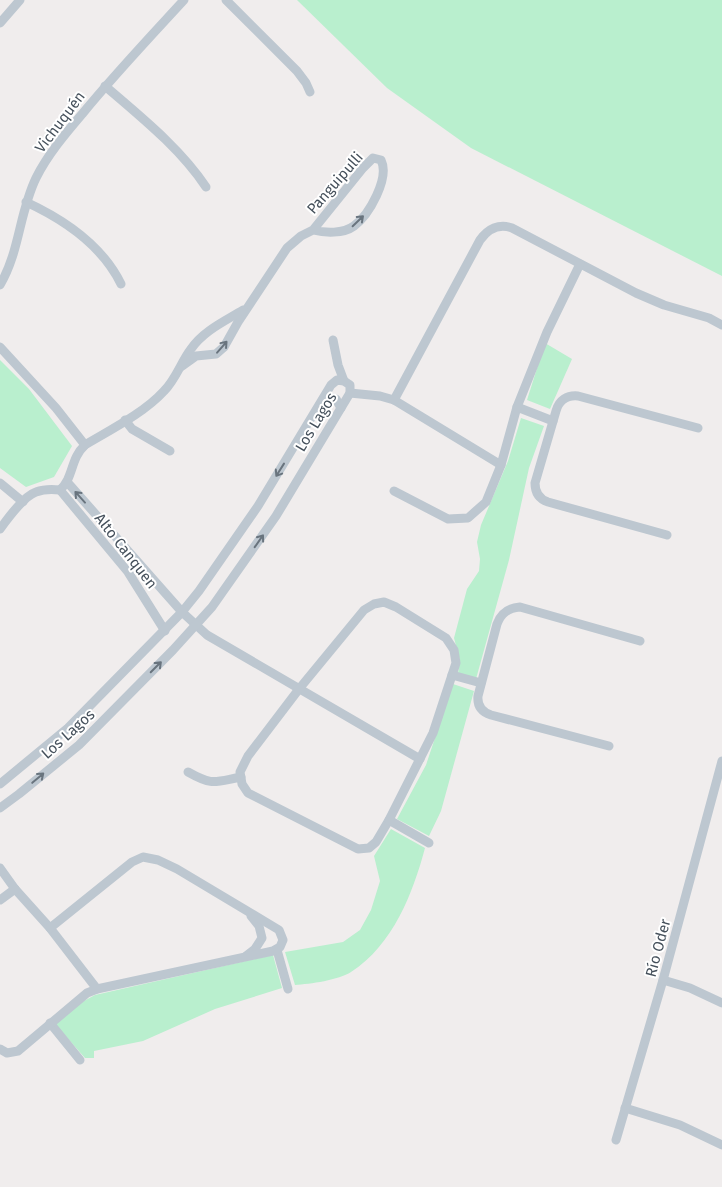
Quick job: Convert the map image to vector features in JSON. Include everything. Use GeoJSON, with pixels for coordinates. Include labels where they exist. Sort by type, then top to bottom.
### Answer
{"type":"FeatureCollection","features":[{"type":"Feature","properties":{"kind":"street"},"geometry":{"type":"LineString","coordinates":[[0,23],[20,0]]}},
{"type":"Feature","properties":{"kind":"street","name":"Vichuquén"},"geometry":{"type":"LineString","coordinates":[[0,285],[12,260],[26,202],[38,175],[51,153],[105,86],[184,0]]}},
{"type":"Feature","properties":{"kind":"street"},"geometry":{"type":"LineString","coordinates":[[226,0],[297,71],[310,92]]}},
{"type":"Feature","properties":{"kind":"street"},"geometry":{"type":"LineString","coordinates":[[105,86],[176,150],[206,188]]}},
{"type":"Feature","properties":{"kind":"street","name":"Panguipulli"},"geometry":{"type":"LineString","coordinates":[[182,366],[196,356],[216,354],[224,347],[247,308],[287,248],[301,236],[313,230],[363,168],[374,158],[381,160],[384,166],[383,177],[371,207],[354,227],[325,234],[313,230]]}},
{"type":"Feature","properties":{"kind":"street"},"geometry":{"type":"LineString","coordinates":[[26,202],[68,224],[86,240],[114,271],[121,284]]}},
{"type":"Feature","properties":{"kind":"street"},"geometry":{"type":"LineString","coordinates":[[394,400],[477,246],[488,231],[497,227],[508,226],[650,299],[709,318],[722,325]]}},
{"type":"Feature","properties":{"kind":"street"},"geometry":{"type":"LineString","coordinates":[[394,492],[448,519],[468,518],[486,502],[501,465],[517,407],[546,332],[580,264]]}},
{"type":"Feature","properties":{"kind":"street","name":"Panguipulli"},"geometry":{"type":"LineString","coordinates":[[68,483],[73,460],[77,452],[84,445],[152,402],[165,390],[182,366],[190,349],[200,338],[247,308]]}},
{"type":"Feature","properties":{"kind":"street"},"geometry":{"type":"LineString","coordinates":[[333,340],[338,365],[344,381]]}},
{"type":"Feature","properties":{"kind":"street"},"geometry":{"type":"LineString","coordinates":[[0,348],[56,408],[84,445]]}},
{"type":"Feature","properties":{"kind":"street","name":"Los Lagos"},"geometry":{"type":"LineString","coordinates":[[0,784],[68,728],[182,612],[199,591],[258,506],[331,385],[337,380],[344,381],[350,385],[350,393],[276,516],[212,607],[173,650],[79,745],[0,808]]}},
{"type":"Feature","properties":{"kind":"street"},"geometry":{"type":"LineString","coordinates":[[350,393],[380,396],[394,400],[501,465]]}},
{"type":"Feature","properties":{"kind":"street"},"geometry":{"type":"LineString","coordinates":[[667,534],[542,499],[536,492],[535,483],[553,421],[559,403],[566,398],[574,396],[698,428]]}},
{"type":"Feature","properties":{"kind":"street"},"geometry":{"type":"LineString","coordinates":[[323,398],[336,399],[341,408]]}},
{"type":"Feature","properties":{"kind":"street"},"geometry":{"type":"LineString","coordinates":[[517,407],[553,421]]}},
{"type":"Feature","properties":{"kind":"street"},"geometry":{"type":"LineString","coordinates":[[125,420],[132,429],[170,451]]}},
{"type":"Feature","properties":{"kind":"street"},"geometry":{"type":"LineString","coordinates":[[0,483],[23,502]]}},
{"type":"Feature","properties":{"kind":"street"},"geometry":{"type":"LineString","coordinates":[[0,529],[23,502],[35,492],[48,489],[60,490],[68,483]]}},
{"type":"Feature","properties":{"kind":"street","name":"Alto Canquen"},"geometry":{"type":"LineString","coordinates":[[68,483],[195,625],[223,645],[420,758]]}},
{"type":"Feature","properties":{"kind":"street","name":"Alto Canquen"},"geometry":{"type":"LineString","coordinates":[[60,490],[128,572],[165,631]]}},
{"type":"Feature","properties":{"kind":"street"},"geometry":{"type":"LineString","coordinates":[[128,572],[139,562]]}},
{"type":"Feature","properties":{"kind":"street"},"geometry":{"type":"LineString","coordinates":[[384,602],[396,607],[446,638],[454,650],[456,663],[434,733],[389,820],[376,842],[369,848],[358,849],[248,793],[242,784],[240,772],[248,756],[298,689],[364,610],[374,604],[384,602]]}},
{"type":"Feature","properties":{"kind":"street"},"geometry":{"type":"LineString","coordinates":[[610,746],[486,714],[482,710],[478,703],[481,684],[498,619],[510,609],[525,608],[640,640]]}},
{"type":"Feature","properties":{"kind":"street"},"geometry":{"type":"LineString","coordinates":[[452,675],[481,684]]}},
{"type":"Feature","properties":{"kind":"street","name":"Río Oder"},"geometry":{"type":"LineString","coordinates":[[616,1140],[663,980],[722,761]]}},
{"type":"Feature","properties":{"kind":"street"},"geometry":{"type":"LineString","coordinates":[[188,772],[211,782],[241,777]]}},
{"type":"Feature","properties":{"kind":"street"},"geometry":{"type":"LineString","coordinates":[[389,820],[429,843]]}},
{"type":"Feature","properties":{"kind":"street"},"geometry":{"type":"LineString","coordinates":[[0,1049],[7,1053],[18,1051],[87,993],[97,989],[275,950],[282,944],[283,940],[282,933],[275,928],[178,869],[158,860],[143,857],[132,862],[50,928]]}},
{"type":"Feature","properties":{"kind":"street"},"geometry":{"type":"LineString","coordinates":[[0,868],[97,989]]}},
{"type":"Feature","properties":{"kind":"street"},"geometry":{"type":"LineString","coordinates":[[0,900],[15,889]]}},
{"type":"Feature","properties":{"kind":"street"},"geometry":{"type":"LineString","coordinates":[[246,910],[259,926],[264,946],[275,950]]}},
{"type":"Feature","properties":{"kind":"street"},"geometry":{"type":"LineString","coordinates":[[244,958],[255,949],[267,930],[275,928]]}},
{"type":"Feature","properties":{"kind":"street"},"geometry":{"type":"LineString","coordinates":[[275,950],[288,989]]}},
{"type":"Feature","properties":{"kind":"street"},"geometry":{"type":"LineString","coordinates":[[663,980],[690,988],[722,1003]]}},
{"type":"Feature","properties":{"kind":"street"},"geometry":{"type":"LineString","coordinates":[[50,1023],[80,1060]]}},
{"type":"Feature","properties":{"kind":"street"},"geometry":{"type":"LineString","coordinates":[[625,1108],[680,1125],[722,1145]]}},
{"type":"Feature","properties":{"kind":"green space"},"geometry":{"type":"Polygon","coordinates":[[[297,0],[722,0],[722,276],[471,148],[387,88],[297,0]]]}},
{"type":"Feature","properties":{"kind":"green space"},"geometry":{"type":"Polygon","coordinates":[[[545,343],[572,359],[550,409],[527,400],[545,343]]]}},
{"type":"Feature","properties":{"kind":"green space"},"geometry":{"type":"Polygon","coordinates":[[[0,360],[29,389],[72,446],[54,477],[26,487],[0,468],[0,360]]]}},
{"type":"Feature","properties":{"kind":"green space"},"geometry":{"type":"Polygon","coordinates":[[[521,418],[544,426],[529,468],[509,560],[476,679],[458,673],[460,661],[454,638],[467,589],[479,571],[480,559],[477,542],[481,525],[508,461],[521,418]]]}},
{"type":"Feature","properties":{"kind":"green space"},"geometry":{"type":"Polygon","coordinates":[[[453,684],[474,691],[441,811],[429,836],[397,819],[426,765],[453,684]]]}},
{"type":"Feature","properties":{"kind":"green space"},"geometry":{"type":"Polygon","coordinates":[[[391,829],[425,848],[407,900],[390,933],[366,961],[346,975],[316,983],[295,985],[285,952],[343,942],[360,930],[371,910],[380,881],[374,856],[391,829]]]}},
{"type":"Feature","properties":{"kind":"green space"},"geometry":{"type":"Polygon","coordinates":[[[273,955],[282,988],[215,1009],[143,1041],[94,1051],[94,1058],[85,1058],[55,1024],[82,1002],[95,995],[273,955]]]}}]}
